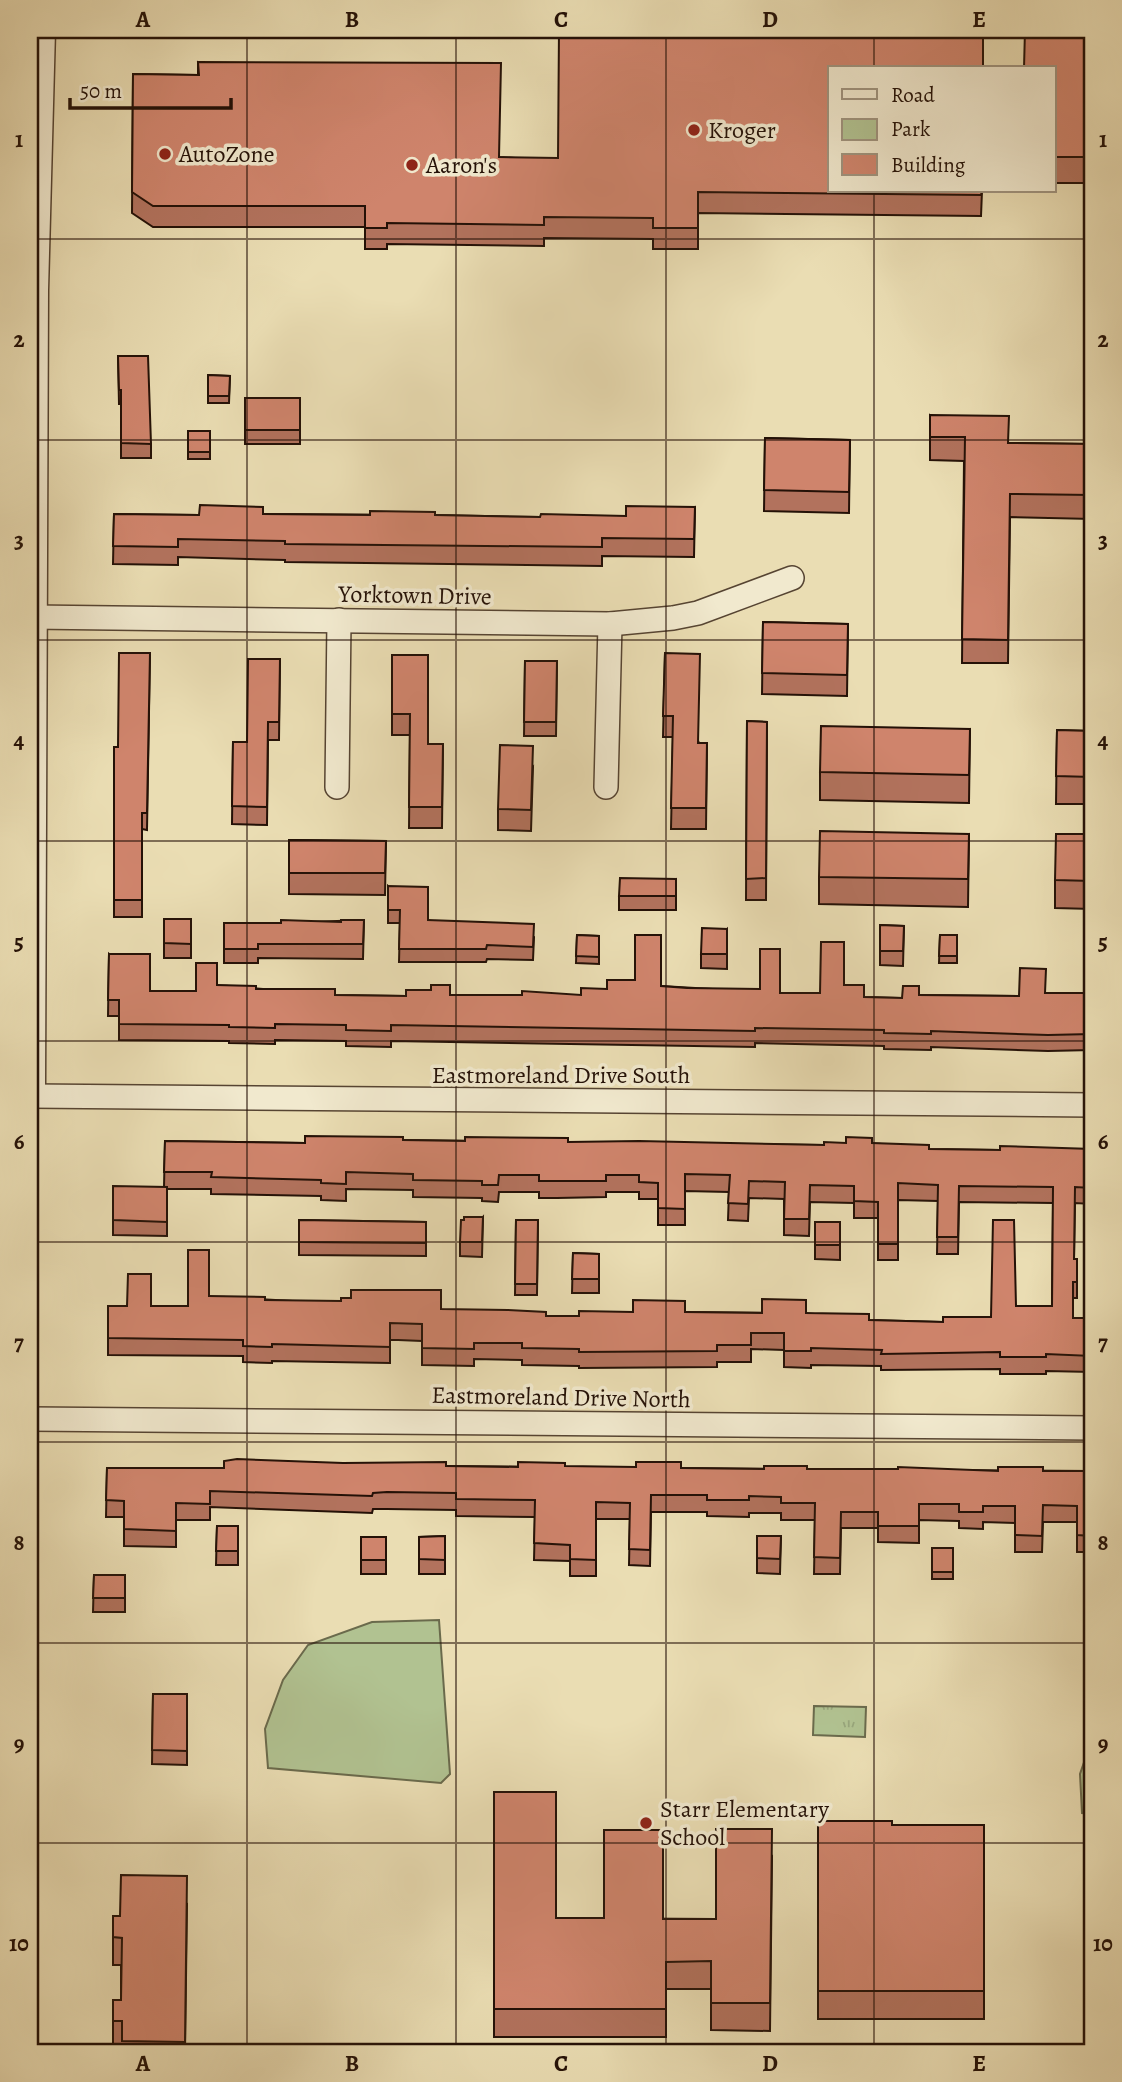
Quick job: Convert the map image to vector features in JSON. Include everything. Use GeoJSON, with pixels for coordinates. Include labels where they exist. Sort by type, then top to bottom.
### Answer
{"type":"FeatureCollection","features":[{"type":"Feature","properties":{"kind":"street"},"geometry":{"type":"LineString","coordinates":[[30,1087],[33,290],[40,30]]}},
{"type":"Feature","properties":{"kind":"street","name":"Yorktown Drive"},"geometry":{"type":"LineString","coordinates":[[31,617],[610,624],[673,618],[698,612],[792,578]]}},
{"type":"Feature","properties":{"kind":"street"},"geometry":{"type":"LineString","coordinates":[[337,787],[339,620]]}},
{"type":"Feature","properties":{"kind":"street"},"geometry":{"type":"LineString","coordinates":[[606,788],[610,624]]}},
{"type":"Feature","properties":{"kind":"street","name":"Eastmoreland Drive South"},"geometry":{"type":"LineString","coordinates":[[30,1096],[1092,1105]]}},
{"type":"Feature","properties":{"kind":"street","name":"Eastmoreland Drive North"},"geometry":{"type":"LineString","coordinates":[[30,1419],[1092,1429]]}},
{"type":"Feature","properties":{"kind":"green space"},"geometry":{"type":"Polygon","coordinates":[[[439,1620],[450,1774],[441,1783],[268,1768],[265,1729],[283,1680],[308,1645],[372,1622],[439,1620]]]}},
{"type":"Feature","properties":{"kind":"green space"},"geometry":{"type":"Polygon","coordinates":[[[814,1706],[866,1707],[865,1737],[813,1735],[814,1706]]]}},
{"type":"Feature","properties":{"kind":"green space"},"geometry":{"type":"Polygon","coordinates":[[[1092,1739],[1092,1814],[1082,1813],[1080,1774],[1092,1739]]]}},
{"type":"Feature","properties":{"kind":"building"},"geometry":{"type":"Polygon","coordinates":[[[559,30],[983,30],[983,66],[828,66],[828,192],[982,192],[981,195],[698,192],[698,228],[653,228],[653,218],[544,217],[544,225],[387,223],[387,228],[365,228],[365,206],[153,206],[132,192],[133,74],[199,75],[198,62],[501,63],[499,157],[558,158],[559,30]]]}},
{"type":"Feature","properties":{"kind":"building"},"geometry":{"type":"Polygon","coordinates":[[[1025,30],[1092,30],[1092,157],[1056,157],[1056,66],[1024,66],[1025,30]]]}},
{"type":"Feature","properties":{"kind":"building"},"geometry":{"type":"Polygon","coordinates":[[[118,356],[148,356],[151,444],[121,443],[118,356]]]}},
{"type":"Feature","properties":{"kind":"building"},"geometry":{"type":"Polygon","coordinates":[[[208,375],[230,376],[229,396],[208,396],[208,375]]]}},
{"type":"Feature","properties":{"kind":"building"},"geometry":{"type":"Polygon","coordinates":[[[245,398],[300,398],[300,430],[245,430],[245,398]]]}},
{"type":"Feature","properties":{"kind":"building"},"geometry":{"type":"Polygon","coordinates":[[[930,415],[1009,416],[1008,443],[1092,444],[1092,495],[1010,494],[1008,640],[962,639],[965,437],[930,437],[930,415]]]}},
{"type":"Feature","properties":{"kind":"building"},"geometry":{"type":"Polygon","coordinates":[[[188,431],[210,431],[210,452],[188,452],[188,431]]]}},
{"type":"Feature","properties":{"kind":"building"},"geometry":{"type":"Polygon","coordinates":[[[765,438],[850,440],[849,492],[764,490],[765,438]]]}},
{"type":"Feature","properties":{"kind":"building"},"geometry":{"type":"Polygon","coordinates":[[[200,505],[263,507],[263,514],[370,515],[370,511],[540,517],[541,514],[626,516],[626,506],[695,507],[694,539],[602,538],[602,547],[285,544],[285,541],[178,539],[178,547],[113,546],[114,514],[199,515],[200,505]]]}},
{"type":"Feature","properties":{"kind":"building"},"geometry":{"type":"Polygon","coordinates":[[[763,622],[848,624],[847,675],[762,673],[763,622]]]}},
{"type":"Feature","properties":{"kind":"building"},"geometry":{"type":"Polygon","coordinates":[[[119,653],[150,653],[147,813],[142,813],[142,900],[114,900],[114,747],[118,747],[119,653]]]}},
{"type":"Feature","properties":{"kind":"building"},"geometry":{"type":"Polygon","coordinates":[[[665,653],[700,654],[698,743],[707,743],[706,808],[671,808],[673,716],[663,716],[665,653]]]}},
{"type":"Feature","properties":{"kind":"building"},"geometry":{"type":"Polygon","coordinates":[[[392,655],[428,655],[428,744],[443,744],[442,807],[409,807],[410,714],[392,714],[392,655]]]}},
{"type":"Feature","properties":{"kind":"building"},"geometry":{"type":"Polygon","coordinates":[[[248,659],[280,659],[279,722],[268,722],[267,807],[232,806],[233,742],[247,742],[248,659]]]}},
{"type":"Feature","properties":{"kind":"building"},"geometry":{"type":"Polygon","coordinates":[[[525,661],[557,661],[556,722],[524,722],[525,661]]]}},
{"type":"Feature","properties":{"kind":"building"},"geometry":{"type":"Polygon","coordinates":[[[747,721],[767,722],[766,878],[746,879],[747,721]]]}},
{"type":"Feature","properties":{"kind":"building"},"geometry":{"type":"Polygon","coordinates":[[[821,726],[970,729],[969,775],[820,772],[821,726]]]}},
{"type":"Feature","properties":{"kind":"building"},"geometry":{"type":"Polygon","coordinates":[[[1057,730],[1092,731],[1092,777],[1056,776],[1057,730]]]}},
{"type":"Feature","properties":{"kind":"building"},"geometry":{"type":"Polygon","coordinates":[[[500,745],[533,746],[531,810],[498,809],[500,745]]]}},
{"type":"Feature","properties":{"kind":"building"},"geometry":{"type":"Polygon","coordinates":[[[820,831],[969,834],[968,879],[819,877],[820,831]]]}},
{"type":"Feature","properties":{"kind":"building"},"geometry":{"type":"Polygon","coordinates":[[[1056,834],[1092,834],[1092,881],[1055,880],[1056,834]]]}},
{"type":"Feature","properties":{"kind":"building"},"geometry":{"type":"Polygon","coordinates":[[[289,840],[386,841],[385,873],[289,873],[289,840]]]}},
{"type":"Feature","properties":{"kind":"building"},"geometry":{"type":"Polygon","coordinates":[[[620,878],[676,879],[676,896],[619,896],[620,878]]]}},
{"type":"Feature","properties":{"kind":"building"},"geometry":{"type":"Polygon","coordinates":[[[388,886],[428,887],[428,920],[534,924],[533,947],[487,945],[486,949],[399,949],[400,910],[388,910],[388,886]]]}},
{"type":"Feature","properties":{"kind":"building"},"geometry":{"type":"Polygon","coordinates":[[[164,919],[191,919],[191,944],[164,943],[164,919]]]}},
{"type":"Feature","properties":{"kind":"building"},"geometry":{"type":"Polygon","coordinates":[[[281,920],[364,920],[363,944],[258,944],[258,949],[224,949],[224,923],[281,923],[281,920]]]}},
{"type":"Feature","properties":{"kind":"building"},"geometry":{"type":"Polygon","coordinates":[[[880,925],[904,926],[903,951],[880,951],[880,925]]]}},
{"type":"Feature","properties":{"kind":"building"},"geometry":{"type":"Polygon","coordinates":[[[702,928],[727,929],[727,954],[701,954],[702,928]]]}},
{"type":"Feature","properties":{"kind":"building"},"geometry":{"type":"Polygon","coordinates":[[[577,935],[599,936],[599,957],[576,956],[577,935]]]}},
{"type":"Feature","properties":{"kind":"building"},"geometry":{"type":"Polygon","coordinates":[[[635,935],[661,935],[661,986],[760,989],[760,949],[780,949],[780,993],[820,993],[821,942],[844,942],[844,985],[864,985],[864,997],[902,998],[903,986],[919,986],[919,995],[1019,996],[1020,968],[1046,969],[1045,993],[1086,993],[1085,1002],[1092,1003],[1092,1034],[391,1025],[391,1031],[346,1030],[346,1025],[275,1024],[275,1028],[119,1024],[119,1000],[108,1000],[109,954],[150,954],[150,991],[196,991],[196,963],[217,963],[217,985],[256,986],[256,989],[335,989],[335,995],[406,996],[406,990],[431,990],[431,985],[450,985],[450,995],[522,995],[522,991],[581,995],[581,988],[607,989],[607,980],[635,980],[635,935]]]}},
{"type":"Feature","properties":{"kind":"building"},"geometry":{"type":"Polygon","coordinates":[[[940,935],[957,935],[957,956],[939,956],[940,935]]]}},
{"type":"Feature","properties":{"kind":"building"},"geometry":{"type":"Polygon","coordinates":[[[305,1136],[465,1141],[465,1137],[568,1138],[568,1142],[824,1145],[824,1142],[846,1143],[846,1137],[872,1138],[872,1143],[929,1145],[929,1149],[1000,1150],[1000,1146],[1092,1149],[1092,1188],[1075,1187],[1074,1259],[1077,1259],[1077,1282],[1073,1282],[1073,1318],[1092,1318],[1092,1356],[1046,1354],[1046,1357],[1000,1357],[1000,1352],[881,1354],[882,1350],[811,1348],[811,1351],[784,1351],[784,1333],[751,1333],[751,1345],[717,1345],[717,1351],[579,1352],[579,1349],[522,1348],[522,1343],[474,1343],[474,1349],[422,1348],[422,1324],[390,1323],[390,1347],[272,1344],[272,1347],[243,1346],[243,1340],[108,1338],[108,1306],[127,1306],[128,1274],[151,1274],[151,1306],[188,1306],[188,1250],[209,1250],[209,1296],[341,1301],[341,1298],[351,1298],[351,1290],[441,1290],[441,1309],[546,1312],[546,1316],[579,1316],[579,1311],[633,1312],[633,1300],[685,1301],[685,1312],[762,1313],[762,1299],[806,1300],[806,1313],[869,1314],[869,1320],[943,1322],[943,1317],[991,1317],[993,1220],[1014,1220],[1016,1306],[1052,1306],[1053,1187],[959,1186],[958,1237],[937,1237],[938,1185],[898,1183],[898,1244],[878,1244],[878,1202],[854,1201],[854,1186],[810,1185],[809,1219],[784,1219],[785,1182],[749,1181],[748,1204],[728,1203],[730,1175],[685,1174],[685,1209],[658,1208],[658,1183],[639,1182],[639,1175],[606,1175],[606,1181],[539,1181],[539,1175],[499,1175],[498,1185],[482,1185],[482,1181],[413,1180],[413,1174],[346,1172],[346,1184],[321,1183],[321,1180],[211,1177],[212,1172],[164,1172],[165,1141],[305,1143],[305,1136]]]}},
{"type":"Feature","properties":{"kind":"building"},"geometry":{"type":"Polygon","coordinates":[[[113,1186],[167,1187],[167,1222],[113,1220],[113,1186]]]}},
{"type":"Feature","properties":{"kind":"building"},"geometry":{"type":"Polygon","coordinates":[[[464,1217],[483,1217],[482,1242],[460,1242],[461,1220],[464,1220],[464,1217]]]}},
{"type":"Feature","properties":{"kind":"building"},"geometry":{"type":"Polygon","coordinates":[[[299,1220],[426,1222],[426,1243],[299,1242],[299,1220]]]}},
{"type":"Feature","properties":{"kind":"building"},"geometry":{"type":"Polygon","coordinates":[[[516,1220],[538,1220],[537,1284],[515,1284],[516,1220]]]}},
{"type":"Feature","properties":{"kind":"building"},"geometry":{"type":"Polygon","coordinates":[[[815,1222],[840,1222],[840,1245],[815,1245],[815,1222]]]}},
{"type":"Feature","properties":{"kind":"building"},"geometry":{"type":"Polygon","coordinates":[[[573,1253],[599,1254],[599,1279],[572,1279],[573,1253]]]}},
{"type":"Feature","properties":{"kind":"building"},"geometry":{"type":"Polygon","coordinates":[[[237,1459],[343,1463],[446,1462],[446,1466],[518,1467],[518,1462],[636,1467],[636,1462],[681,1462],[681,1468],[764,1469],[764,1466],[807,1466],[807,1469],[898,1467],[998,1471],[998,1467],[1043,1467],[1043,1471],[1092,1471],[1092,1536],[1077,1535],[1077,1506],[1043,1505],[1042,1536],[1015,1535],[1015,1506],[983,1506],[983,1512],[959,1512],[959,1504],[919,1504],[919,1526],[878,1526],[878,1512],[841,1512],[840,1558],[814,1557],[815,1503],[781,1503],[781,1497],[749,1496],[749,1500],[707,1500],[707,1495],[651,1495],[650,1550],[629,1549],[630,1503],[596,1502],[596,1560],[570,1559],[570,1545],[534,1543],[535,1500],[456,1499],[456,1493],[387,1492],[373,1493],[372,1496],[210,1491],[210,1504],[176,1503],[176,1531],[124,1529],[124,1501],[106,1500],[107,1468],[224,1468],[224,1461],[237,1459]]]}},
{"type":"Feature","properties":{"kind":"building"},"geometry":{"type":"Polygon","coordinates":[[[217,1526],[238,1526],[238,1551],[216,1551],[217,1526]]]}},
{"type":"Feature","properties":{"kind":"building"},"geometry":{"type":"Polygon","coordinates":[[[445,1536],[445,1560],[419,1559],[419,1537],[445,1536]]]}},
{"type":"Feature","properties":{"kind":"building"},"geometry":{"type":"Polygon","coordinates":[[[757,1536],[781,1536],[780,1559],[757,1558],[757,1536]]]}},
{"type":"Feature","properties":{"kind":"building"},"geometry":{"type":"Polygon","coordinates":[[[361,1537],[386,1537],[386,1560],[361,1560],[361,1537]]]}},
{"type":"Feature","properties":{"kind":"building"},"geometry":{"type":"Polygon","coordinates":[[[932,1548],[953,1548],[953,1572],[932,1572],[932,1548]]]}},
{"type":"Feature","properties":{"kind":"building"},"geometry":{"type":"Polygon","coordinates":[[[94,1575],[125,1575],[125,1598],[93,1598],[94,1575]]]}},
{"type":"Feature","properties":{"kind":"building"},"geometry":{"type":"Polygon","coordinates":[[[153,1694],[187,1694],[187,1751],[152,1750],[153,1694]]]}},
{"type":"Feature","properties":{"kind":"building"},"geometry":{"type":"Polygon","coordinates":[[[494,1792],[556,1792],[556,1918],[604,1918],[604,1830],[663,1830],[663,1919],[716,1919],[716,1829],[772,1829],[770,2003],[711,2003],[711,1961],[666,1962],[666,2009],[494,2009],[494,1792]]]}},
{"type":"Feature","properties":{"kind":"building"},"geometry":{"type":"Polygon","coordinates":[[[818,1821],[892,1821],[892,1825],[984,1825],[984,1991],[818,1991],[818,1821]]]}},
{"type":"Feature","properties":{"kind":"building"},"geometry":{"type":"Polygon","coordinates":[[[121,1875],[187,1876],[185,2042],[122,2041],[122,2021],[113,2021],[113,2000],[121,2000],[122,1938],[113,1937],[113,1916],[120,1916],[121,1875]]]}},
{"type":"Feature","properties":{"kind":"place","name":"Kroger"},"geometry":{"type":"Point","coordinates":[694,130]}},
{"type":"Feature","properties":{"kind":"place","name":"AutoZone"},"geometry":{"type":"Point","coordinates":[165,154]}},
{"type":"Feature","properties":{"kind":"place","name":"Aaron's"},"geometry":{"type":"Point","coordinates":[412,165]}},
{"type":"Feature","properties":{"kind":"place","name":"Starr Elementary School"},"geometry":{"type":"Point","coordinates":[646,1823]}}]}
